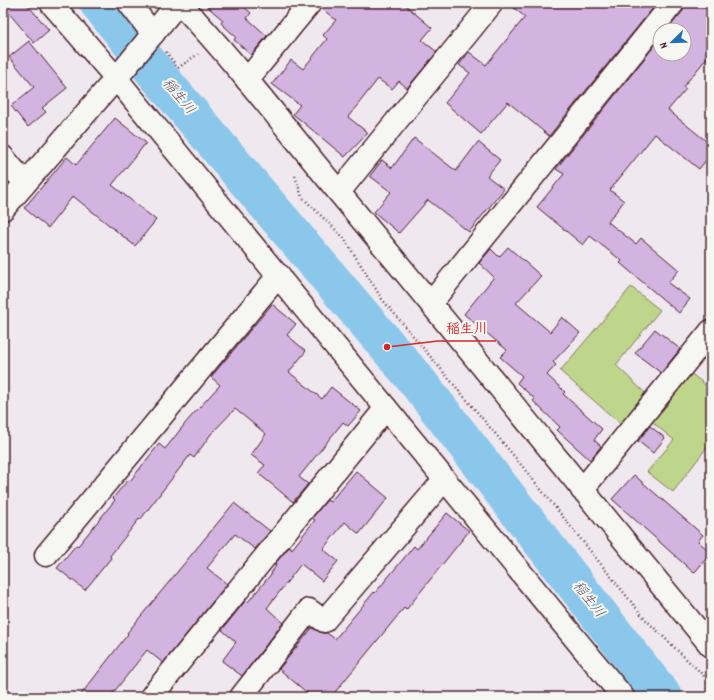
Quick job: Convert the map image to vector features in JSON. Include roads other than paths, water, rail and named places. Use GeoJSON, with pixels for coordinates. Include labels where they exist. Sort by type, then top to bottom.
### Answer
{"type":"FeatureCollection","features":[{"type":"Feature","properties":{"kind":"street"},"geometry":{"type":"LineString","coordinates":[[51,3],[120,73],[279,276],[444,480],[623,697]]}},
{"type":"Feature","properties":{"kind":"street"},"geometry":{"type":"LineString","coordinates":[[129,3],[151,36]]}},
{"type":"Feature","properties":{"kind":"street"},"geometry":{"type":"LineString","coordinates":[[3,209],[179,3],[196,20],[247,80],[711,646]]}},
{"type":"Feature","properties":{"kind":"street"},"geometry":{"type":"LineString","coordinates":[[247,80],[310,3]]}},
{"type":"Feature","properties":{"kind":"street"},"geometry":{"type":"LineString","coordinates":[[339,192],[492,3]]}},
{"type":"Feature","properties":{"kind":"street"},"geometry":{"type":"LineString","coordinates":[[431,303],[673,3]]}},
{"type":"Feature","properties":{"kind":"street"},"geometry":{"type":"LineString","coordinates":[[3,157],[25,183]]}},
{"type":"Feature","properties":{"kind":"street"},"geometry":{"type":"LineString","coordinates":[[46,555],[279,276]]}},
{"type":"Feature","properties":{"kind":"street"},"geometry":{"type":"LineString","coordinates":[[582,490],[711,331]]}},
{"type":"Feature","properties":{"kind":"street"},"geometry":{"type":"LineString","coordinates":[[151,697],[386,408]]}},
{"type":"Feature","properties":{"kind":"street"},"geometry":{"type":"LineString","coordinates":[[241,697],[309,610],[324,621],[444,480]]}},
{"type":"Feature","properties":{"kind":"waterway","name":"稲生川"},"geometry":{"type":"LineString","coordinates":[[99,3],[160,78],[417,381],[663,697]]}},
{"type":"Feature","properties":{"kind":"place","name":"稲生川"},"geometry":{"type":"Point","coordinates":[387,347]}}]}
